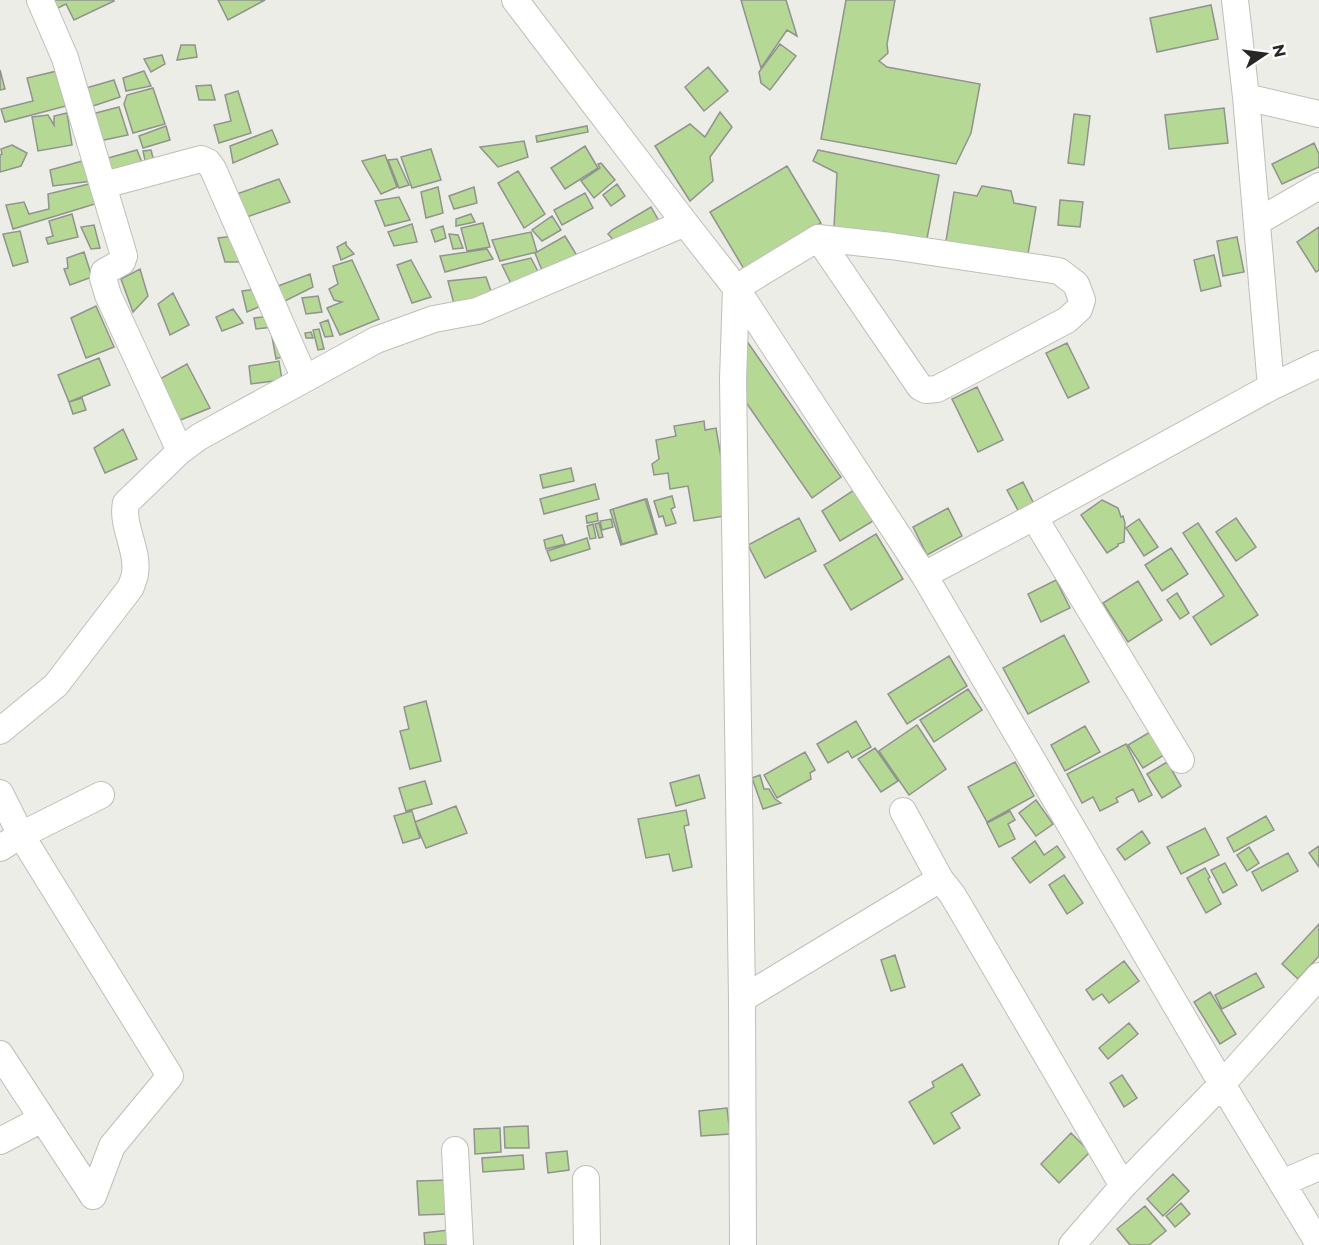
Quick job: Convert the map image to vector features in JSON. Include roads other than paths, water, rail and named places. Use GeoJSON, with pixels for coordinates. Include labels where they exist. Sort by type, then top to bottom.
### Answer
{"type":"FeatureCollection","features":[{"type":"Feature","properties":{"kind":"street"},"geometry":{"type":"LineString","coordinates":[[40,0],[65,58],[124,256],[123,262],[104,272],[103,278],[108,296],[180,451]]}},
{"type":"Feature","properties":{"kind":"street"},"geometry":{"type":"LineString","coordinates":[[515,0],[736,288],[924,575],[1222,1084],[1319,1244]]}},
{"type":"Feature","properties":{"kind":"street"},"geometry":{"type":"LineString","coordinates":[[1235,0],[1246,97],[1271,387]]}},
{"type":"Feature","properties":{"kind":"street"},"geometry":{"type":"LineString","coordinates":[[1246,97],[1319,114]]}},
{"type":"Feature","properties":{"kind":"street"},"geometry":{"type":"LineString","coordinates":[[104,186],[201,159],[208,162],[305,379]]}},
{"type":"Feature","properties":{"kind":"street"},"geometry":{"type":"LineString","coordinates":[[1257,222],[1319,186]]}},
{"type":"Feature","properties":{"kind":"street"},"geometry":{"type":"LineString","coordinates":[[0,731],[56,685],[131,587],[135,574],[135,561],[125,515],[126,503],[199,436],[376,340],[434,319],[477,311],[685,223]]}},
{"type":"Feature","properties":{"kind":"street"},"geometry":{"type":"LineString","coordinates":[[736,288],[818,238],[891,246],[1059,271],[1076,284],[1082,300],[1079,309],[1066,320],[937,389],[926,390],[920,387],[818,238]]}},
{"type":"Feature","properties":{"kind":"street"},"geometry":{"type":"LineString","coordinates":[[736,288],[733,380],[742,999],[743,1245]]}},
{"type":"Feature","properties":{"kind":"street"},"geometry":{"type":"LineString","coordinates":[[924,575],[1271,387],[1319,364]]}},
{"type":"Feature","properties":{"kind":"street"},"geometry":{"type":"LineString","coordinates":[[1034,517],[1181,760]]}},
{"type":"Feature","properties":{"kind":"street"},"geometry":{"type":"LineString","coordinates":[[0,793],[11,842],[170,1076],[112,1146],[93,1196],[0,1054]]}},
{"type":"Feature","properties":{"kind":"street"},"geometry":{"type":"LineString","coordinates":[[11,842],[101,795]]}},
{"type":"Feature","properties":{"kind":"street"},"geometry":{"type":"LineString","coordinates":[[903,811],[940,879],[969,921],[1123,1186]]}},
{"type":"Feature","properties":{"kind":"street"},"geometry":{"type":"LineString","coordinates":[[742,999],[940,879]]}},
{"type":"Feature","properties":{"kind":"street"},"geometry":{"type":"LineString","coordinates":[[1072,1245],[1123,1186],[1222,1084],[1319,976]]}},
{"type":"Feature","properties":{"kind":"street"},"geometry":{"type":"LineString","coordinates":[[0,1141],[42,1119]]}},
{"type":"Feature","properties":{"kind":"street"},"geometry":{"type":"LineString","coordinates":[[455,1150],[460,1245]]}},
{"type":"Feature","properties":{"kind":"street"},"geometry":{"type":"LineString","coordinates":[[1282,1183],[1319,1167]]}},
{"type":"Feature","properties":{"kind":"street"},"geometry":{"type":"LineString","coordinates":[[586,1179],[587,1245]]}}]}
